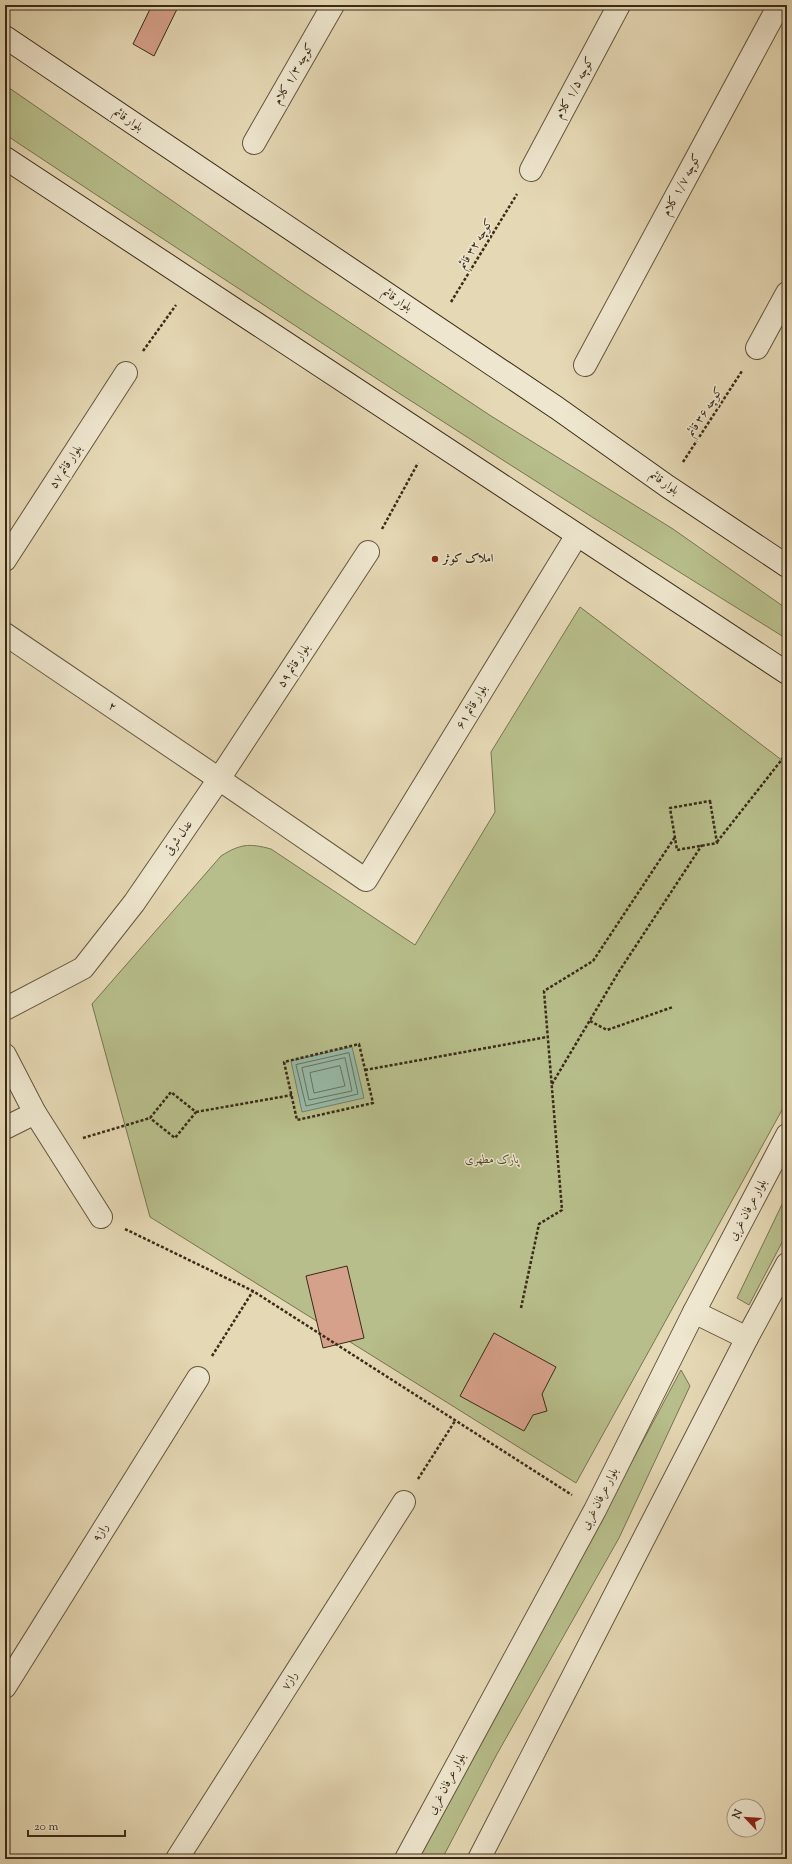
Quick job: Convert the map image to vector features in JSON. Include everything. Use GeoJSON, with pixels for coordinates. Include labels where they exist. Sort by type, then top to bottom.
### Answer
{"type":"FeatureCollection","features":[{"type":"Feature","properties":{"kind":"street","name":"کوچه ۱/۳ کلام"},"geometry":{"type":"LineString","coordinates":[[254,143],[333,5]]}},
{"type":"Feature","properties":{"kind":"street","name":"کوچه ۱/۵ کلام"},"geometry":{"type":"LineString","coordinates":[[531,170],[619,5]]}},
{"type":"Feature","properties":{"kind":"street","name":"کوچه ۱/۷ کلام"},"geometry":{"type":"LineString","coordinates":[[585,365],[779,5]]}},
{"type":"Feature","properties":{"kind":"street","name":"بلوار قائم"},"geometry":{"type":"LineString","coordinates":[[5,37],[436,326],[667,486],[787,566]]}},
{"type":"Feature","properties":{"kind":"street"},"geometry":{"type":"LineString","coordinates":[[5,158],[787,673]]}},
{"type":"Feature","properties":{"kind":"street"},"geometry":{"type":"LineString","coordinates":[[757,348],[787,293]]}},
{"type":"Feature","properties":{"kind":"street","name":"بلوار قائم ۵۷"},"geometry":{"type":"LineString","coordinates":[[5,560],[126,373]]}},
{"type":"Feature","properties":{"kind":"street","name":"بلوار قائم ۶۱"},"geometry":{"type":"LineString","coordinates":[[219,779],[366,880],[577,535]]}},
{"type":"Feature","properties":{"kind":"street","name":"بلوار قائم ۵۹"},"geometry":{"type":"LineString","coordinates":[[219,779],[368,552]]}},
{"type":"Feature","properties":{"kind":"street","name":"۲"},"geometry":{"type":"LineString","coordinates":[[5,634],[219,779]]}},
{"type":"Feature","properties":{"kind":"street","name":"عدل شرقی"},"geometry":{"type":"LineString","coordinates":[[5,1009],[83,968],[134,903],[219,779]]}},
{"type":"Feature","properties":{"kind":"street"},"geometry":{"type":"LineString","coordinates":[[5,1055],[35,1113],[101,1217]]}},
{"type":"Feature","properties":{"kind":"street"},"geometry":{"type":"LineString","coordinates":[[5,1128],[35,1113]]}},
{"type":"Feature","properties":{"kind":"street","name":"بلوار عرفان غربی"},"geometry":{"type":"LineString","coordinates":[[406,1859],[595,1510],[694,1312],[787,1135]]}},
{"type":"Feature","properties":{"kind":"street"},"geometry":{"type":"LineString","coordinates":[[478,1859],[747,1338],[787,1264]]}},
{"type":"Feature","properties":{"kind":"street"},"geometry":{"type":"LineString","coordinates":[[694,1312],[747,1338]]}},
{"type":"Feature","properties":{"kind":"street","name":"راز۹"},"geometry":{"type":"LineString","coordinates":[[5,1687],[198,1378]]}},
{"type":"Feature","properties":{"kind":"street","name":"راز۷"},"geometry":{"type":"LineString","coordinates":[[177,1859],[404,1502]]}},
{"type":"Feature","properties":{"kind":"path","name":"کوچه ۳۲ قائم"},"geometry":{"type":"LineString","coordinates":[[436,326],[531,170]]}},
{"type":"Feature","properties":{"kind":"path"},"geometry":{"type":"LineString","coordinates":[[126,373],[193,282]]}},
{"type":"Feature","properties":{"kind":"path","name":"کوچه ۳۶ قائم"},"geometry":{"type":"LineString","coordinates":[[667,486],[757,348]]}},
{"type":"Feature","properties":{"kind":"path"},"geometry":{"type":"LineString","coordinates":[[368,552],[432,438]]}},
{"type":"Feature","properties":{"kind":"path"},"geometry":{"type":"LineString","coordinates":[[717,843],[710,801],[670,808],[677,850],[717,843],[787,753]]}},
{"type":"Feature","properties":{"kind":"path"},"geometry":{"type":"LineString","coordinates":[[522,1308],[539,1224],[562,1210],[544,991],[593,961],[638,890],[675,837]]}},
{"type":"Feature","properties":{"kind":"path"},"geometry":{"type":"LineString","coordinates":[[551,1085],[618,973],[702,846]]}},
{"type":"Feature","properties":{"kind":"path"},"geometry":{"type":"LineString","coordinates":[[590,1021],[607,1030],[673,1007]]}},
{"type":"Feature","properties":{"kind":"path"},"geometry":{"type":"LineString","coordinates":[[365,1070],[547,1037]]}},
{"type":"Feature","properties":{"kind":"path"},"geometry":{"type":"LineString","coordinates":[[360,1044],[365,1070],[373,1103],[297,1120],[284,1062],[360,1044]]}},
{"type":"Feature","properties":{"kind":"path"},"geometry":{"type":"LineString","coordinates":[[56,1146],[150,1118],[172,1092],[196,1112]]}},
{"type":"Feature","properties":{"kind":"path"},"geometry":{"type":"LineString","coordinates":[[150,1118],[175,1138],[196,1112],[292,1095]]}},
{"type":"Feature","properties":{"kind":"path"},"geometry":{"type":"LineString","coordinates":[[101,1217],[253,1291],[595,1510]]}},
{"type":"Feature","properties":{"kind":"path"},"geometry":{"type":"LineString","coordinates":[[198,1378],[253,1291]]}},
{"type":"Feature","properties":{"kind":"path"},"geometry":{"type":"LineString","coordinates":[[404,1502],[455,1421]]}},
{"type":"Feature","properties":{"kind":"path"},"geometry":{"type":"LineString","coordinates":[[783,1859],[787,1854]]}},
{"type":"Feature","properties":{"kind":"green space"},"geometry":{"type":"Polygon","coordinates":[[[5,85],[304,292],[491,416],[673,529],[787,609],[787,639],[592,517],[399,393],[5,134],[5,85]]]}},
{"type":"Feature","properties":{"kind":"green space","name":"پارک مطهری"},"geometry":{"type":"Polygon","coordinates":[[[580,607],[787,764],[787,1101],[576,1483],[150,1217],[92,1004],[221,856],[239,847],[251,845],[271,849],[415,945],[495,812],[491,752],[580,607]]]}},
{"type":"Feature","properties":{"kind":"green space"},"geometry":{"type":"Polygon","coordinates":[[[787,1194],[787,1233],[749,1305],[737,1298],[787,1194]]]}},
{"type":"Feature","properties":{"kind":"green space"},"geometry":{"type":"Polygon","coordinates":[[[681,1370],[690,1386],[619,1538],[497,1754],[442,1859],[419,1859],[681,1370]]]}},
{"type":"Feature","properties":{"kind":"water"},"geometry":{"type":"Polygon","coordinates":[[[352,1047],[364,1098],[302,1112],[291,1061],[352,1047]]]}},
{"type":"Feature","properties":{"kind":"building"},"geometry":{"type":"Polygon","coordinates":[[[152,5],[179,5],[154,56],[133,44],[152,5]]]}},
{"type":"Feature","properties":{"kind":"building"},"geometry":{"type":"Polygon","coordinates":[[[347,1266],[364,1338],[323,1348],[306,1276],[347,1266]]]}},
{"type":"Feature","properties":{"kind":"building"},"geometry":{"type":"Polygon","coordinates":[[[494,1333],[556,1367],[542,1394],[547,1411],[533,1415],[524,1431],[460,1396],[494,1333]]]}},
{"type":"Feature","properties":{"kind":"place","name":"املاک کوثر"},"geometry":{"type":"Point","coordinates":[435,559]}}]}
